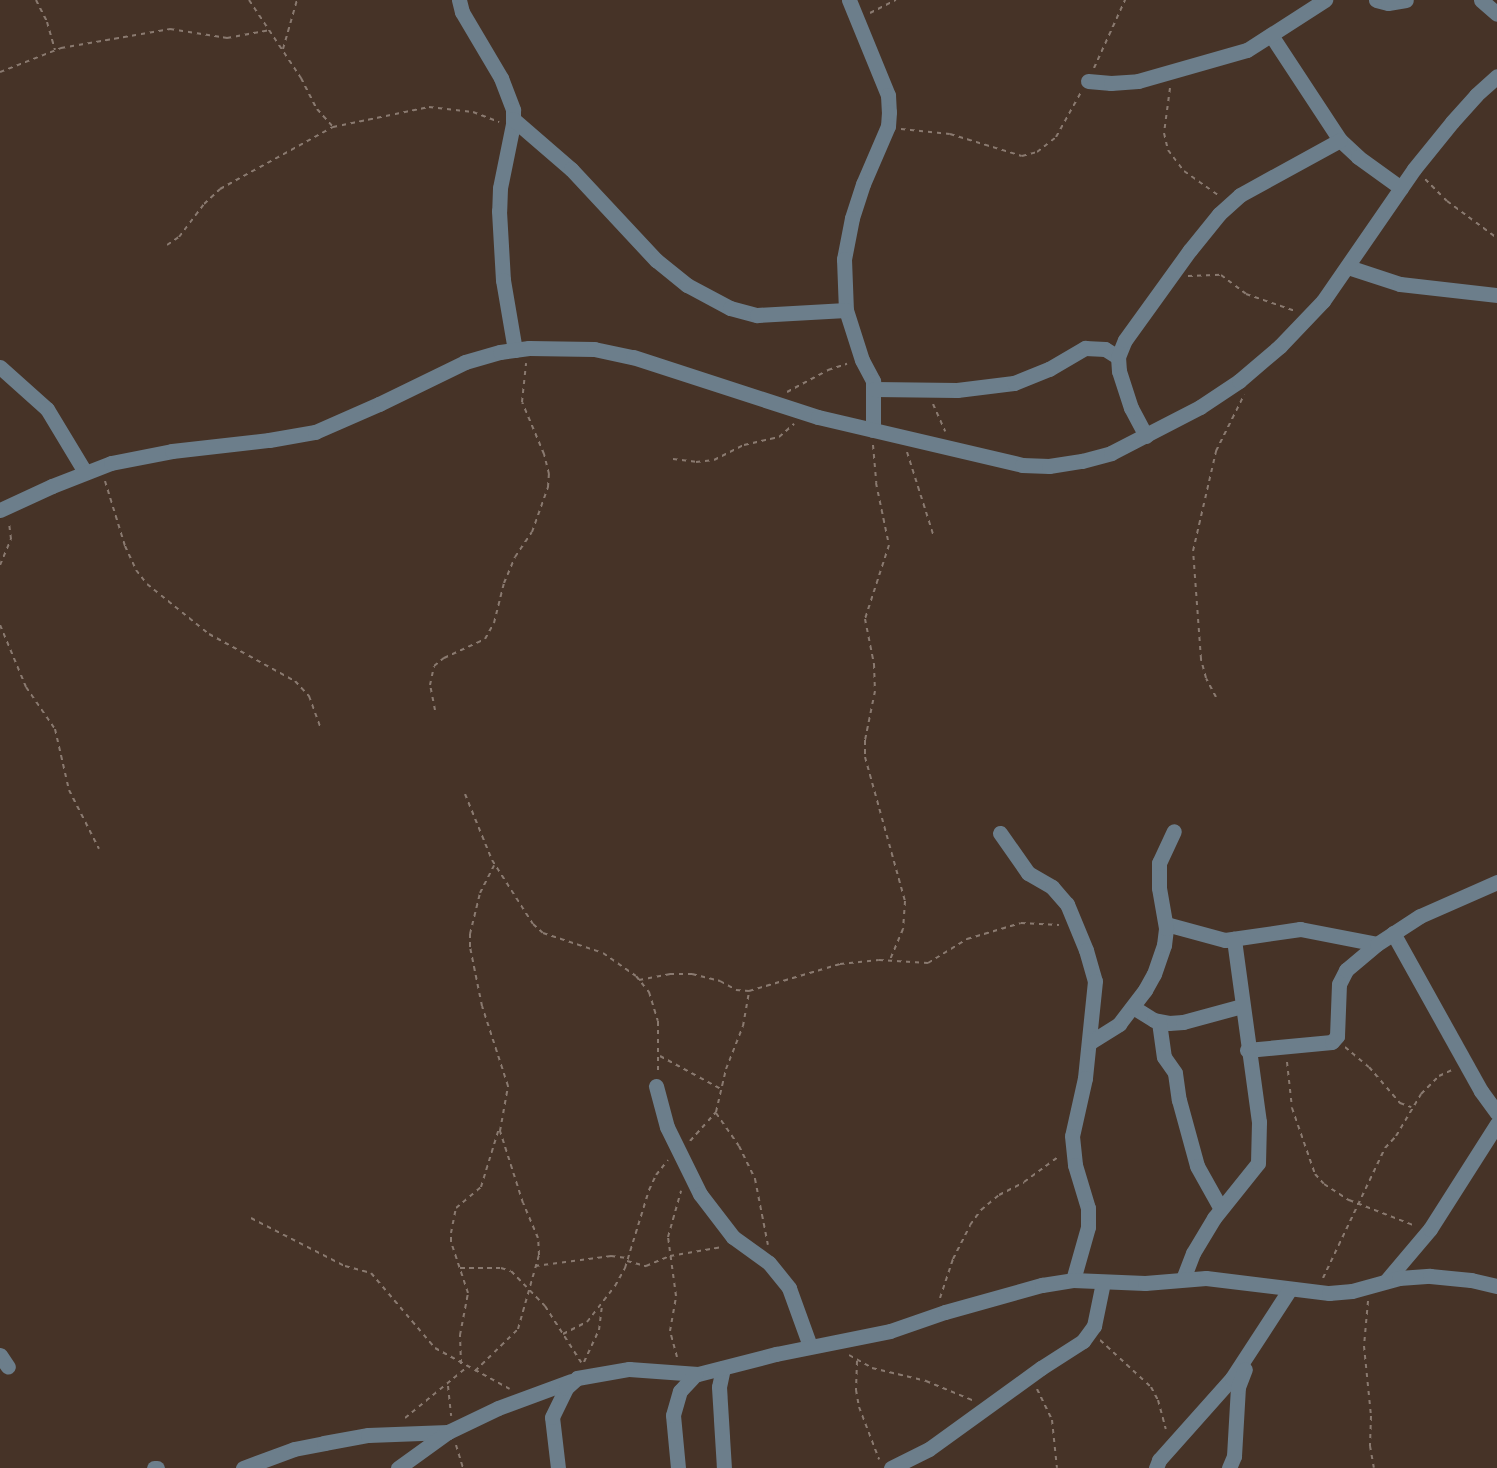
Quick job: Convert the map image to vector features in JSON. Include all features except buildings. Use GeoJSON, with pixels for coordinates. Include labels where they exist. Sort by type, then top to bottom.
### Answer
{"type":"FeatureCollection","features":[{"type":"Feature","properties":{"kind":"street"},"geometry":{"type":"LineString","coordinates":[[459,0],[470,28],[508,93],[513,122],[500,188],[502,280],[522,349]]}},
{"type":"Feature","properties":{"kind":"street"},"geometry":{"type":"LineString","coordinates":[[849,0],[888,95],[888,126],[863,184],[852,218],[844,259],[846,310],[874,389],[873,430]]}},
{"type":"Feature","properties":{"kind":"street"},"geometry":{"type":"LineString","coordinates":[[1088,81],[1120,83],[1171,73],[1247,50],[1325,0]]}},
{"type":"Feature","properties":{"kind":"street"},"geometry":{"type":"LineString","coordinates":[[1376,0],[1388,3],[1406,0]]}},
{"type":"Feature","properties":{"kind":"street"},"geometry":{"type":"LineString","coordinates":[[1481,0],[1497,14]]}},
{"type":"Feature","properties":{"kind":"street"},"geometry":{"type":"LineString","coordinates":[[1270,35],[1284,52],[1340,140],[1358,157],[1401,188]]}},
{"type":"Feature","properties":{"kind":"street"},"geometry":{"type":"LineString","coordinates":[[3,509],[100,467],[172,451],[315,432],[361,413],[465,362],[522,349],[594,349],[633,357],[804,413],[1022,465],[1049,466],[1082,461],[1111,453],[1200,407],[1249,372],[1309,316],[1348,267],[1414,169],[1476,95],[1497,76]]}},
{"type":"Feature","properties":{"kind":"street"},"geometry":{"type":"LineString","coordinates":[[513,122],[571,169],[656,260],[687,285],[730,308],[757,315],[846,310]]}},
{"type":"Feature","properties":{"kind":"street"},"geometry":{"type":"LineString","coordinates":[[1146,436],[1123,387],[1118,357],[1125,340],[1204,232],[1231,202],[1340,140]]}},
{"type":"Feature","properties":{"kind":"street"},"geometry":{"type":"LineString","coordinates":[[1348,267],[1400,284],[1497,296]]}},
{"type":"Feature","properties":{"kind":"street"},"geometry":{"type":"LineString","coordinates":[[874,389],[957,390],[1014,383],[1049,369],[1085,348],[1106,349],[1118,357]]}},
{"type":"Feature","properties":{"kind":"street"},"geometry":{"type":"LineString","coordinates":[[0,367],[47,409],[85,472]]}},
{"type":"Feature","properties":{"kind":"street"},"geometry":{"type":"LineString","coordinates":[[1089,1043],[1119,1024],[1154,974],[1164,945],[1166,924],[1158,875],[1161,856],[1174,831]]}},
{"type":"Feature","properties":{"kind":"street"},"geometry":{"type":"LineString","coordinates":[[1000,833],[1028,873],[1052,887],[1062,897],[1077,927],[1095,981],[1085,1078],[1072,1148],[1088,1217],[1083,1249],[1073,1280]]}},
{"type":"Feature","properties":{"kind":"street"},"geometry":{"type":"LineString","coordinates":[[1247,1050],[1336,1040],[1341,977],[1377,944],[1420,916],[1497,882]]}},
{"type":"Feature","properties":{"kind":"street"},"geometry":{"type":"LineString","coordinates":[[1166,924],[1206,936],[1234,939],[1299,929],[1377,944]]}},
{"type":"Feature","properties":{"kind":"street"},"geometry":{"type":"LineString","coordinates":[[1393,933],[1489,1105],[1497,1113]]}},
{"type":"Feature","properties":{"kind":"street"},"geometry":{"type":"LineString","coordinates":[[1183,1279],[1193,1253],[1221,1209],[1258,1163],[1259,1122],[1247,1050],[1234,939]]}},
{"type":"Feature","properties":{"kind":"street"},"geometry":{"type":"LineString","coordinates":[[1133,1007],[1159,1022],[1183,1022],[1242,1006]]}},
{"type":"Feature","properties":{"kind":"street"},"geometry":{"type":"LineString","coordinates":[[1159,1022],[1164,1057],[1175,1073],[1179,1100],[1197,1166],[1201,1178],[1221,1209]]}},
{"type":"Feature","properties":{"kind":"street"},"geometry":{"type":"LineString","coordinates":[[656,1086],[667,1127],[677,1150],[712,1212],[739,1242],[769,1263],[792,1296],[810,1346]]}},
{"type":"Feature","properties":{"kind":"street"},"geometry":{"type":"LineString","coordinates":[[1386,1281],[1430,1229],[1497,1124]]}},
{"type":"Feature","properties":{"kind":"street"},"geometry":{"type":"LineString","coordinates":[[398,1468],[451,1431],[498,1408],[589,1374],[642,1369],[689,1374],[723,1368],[810,1346],[837,1343],[890,1331],[935,1315],[1027,1289],[1073,1280],[1145,1283],[1183,1279],[1228,1280],[1318,1292],[1340,1292],[1386,1281],[1430,1276],[1497,1286]]}},
{"type":"Feature","properties":{"kind":"street"},"geometry":{"type":"LineString","coordinates":[[897,1464],[985,1409],[1090,1333],[1103,1282]]}},
{"type":"Feature","properties":{"kind":"street"},"geometry":{"type":"LineString","coordinates":[[1156,1468],[1159,1460],[1209,1408],[1257,1341],[1290,1289]]}},
{"type":"Feature","properties":{"kind":"street"},"geometry":{"type":"LineString","coordinates":[[1228,1468],[1234,1456],[1238,1388],[1257,1341]]}},
{"type":"Feature","properties":{"kind":"street"},"geometry":{"type":"LineString","coordinates":[[723,1368],[719,1387],[724,1468]]}},
{"type":"Feature","properties":{"kind":"street"},"geometry":{"type":"LineString","coordinates":[[677,1467],[673,1415],[680,1391],[689,1374]]}},
{"type":"Feature","properties":{"kind":"street"},"geometry":{"type":"LineString","coordinates":[[558,1468],[552,1417],[571,1381]]}},
{"type":"Feature","properties":{"kind":"street"},"geometry":{"type":"LineString","coordinates":[[243,1468],[294,1449],[384,1434],[451,1431]]}},
{"type":"Feature","properties":{"kind":"path"},"geometry":{"type":"LineString","coordinates":[[36,0],[47,22],[55,50]]}},
{"type":"Feature","properties":{"kind":"path"},"geometry":{"type":"LineString","coordinates":[[249,0],[283,49],[317,109],[333,127]]}},
{"type":"Feature","properties":{"kind":"path"},"geometry":{"type":"LineString","coordinates":[[283,49],[297,0]]}},
{"type":"Feature","properties":{"kind":"path"},"geometry":{"type":"LineString","coordinates":[[857,20],[896,0]]}},
{"type":"Feature","properties":{"kind":"path"},"geometry":{"type":"LineString","coordinates":[[888,126],[950,134],[1022,156],[1037,152],[1056,137],[1088,81],[1125,0]]}},
{"type":"Feature","properties":{"kind":"path"},"geometry":{"type":"LineString","coordinates":[[0,72],[55,50],[170,29],[227,38],[270,30]]}},
{"type":"Feature","properties":{"kind":"path"},"geometry":{"type":"LineString","coordinates":[[1171,73],[1170,98],[1164,133],[1168,150],[1184,171],[1231,202]]}},
{"type":"Feature","properties":{"kind":"path"},"geometry":{"type":"LineString","coordinates":[[167,245],[179,237],[204,204],[220,189],[333,127],[429,107],[473,112],[513,122]]}},
{"type":"Feature","properties":{"kind":"path"},"geometry":{"type":"LineString","coordinates":[[1414,169],[1447,201],[1497,238]]}},
{"type":"Feature","properties":{"kind":"path"},"geometry":{"type":"LineString","coordinates":[[1172,275],[1221,275],[1246,294],[1309,316]]}},
{"type":"Feature","properties":{"kind":"path"},"geometry":{"type":"LineString","coordinates":[[435,710],[430,685],[434,666],[444,658],[485,639],[494,623],[504,583],[515,557],[532,532],[548,487],[549,474],[544,454],[522,402],[524,374],[522,349]]}},
{"type":"Feature","properties":{"kind":"path"},"geometry":{"type":"LineString","coordinates":[[769,402],[828,370],[862,360]]}},
{"type":"Feature","properties":{"kind":"path"},"geometry":{"type":"LineString","coordinates":[[1216,697],[1206,678],[1201,659],[1193,551],[1216,451],[1239,408],[1249,372]]}},
{"type":"Feature","properties":{"kind":"path"},"geometry":{"type":"LineString","coordinates":[[928,390],[948,436],[960,450]]}},
{"type":"Feature","properties":{"kind":"path"},"geometry":{"type":"LineString","coordinates":[[673,459],[696,462],[714,460],[744,445],[769,441],[789,429],[804,413]]}},
{"type":"Feature","properties":{"kind":"path"},"geometry":{"type":"LineString","coordinates":[[873,430],[876,483],[889,545],[865,619],[874,664],[875,692],[865,740],[865,757],[905,901],[903,929],[890,960]]}},
{"type":"Feature","properties":{"kind":"path"},"geometry":{"type":"LineString","coordinates":[[903,437],[933,534]]}},
{"type":"Feature","properties":{"kind":"path"},"geometry":{"type":"LineString","coordinates":[[100,467],[125,546],[136,570],[164,599],[209,634],[295,681],[309,696],[320,727]]}},
{"type":"Feature","properties":{"kind":"path"},"geometry":{"type":"LineString","coordinates":[[0,566],[11,539],[3,509]]}},
{"type":"Feature","properties":{"kind":"path"},"geometry":{"type":"LineString","coordinates":[[0,625],[26,687],[55,729],[66,782],[99,849]]}},
{"type":"Feature","properties":{"kind":"path"},"geometry":{"type":"LineString","coordinates":[[465,794],[494,865],[533,924],[543,933],[603,953],[639,980],[649,992],[656,1010],[660,1056],[656,1086]]}},
{"type":"Feature","properties":{"kind":"path"},"geometry":{"type":"LineString","coordinates":[[462,1364],[460,1335],[468,1293],[451,1242],[454,1215],[456,1208],[481,1187],[500,1124],[508,1086],[482,1006],[470,947],[470,934],[480,893],[494,865]]}},
{"type":"Feature","properties":{"kind":"path"},"geometry":{"type":"LineString","coordinates":[[639,980],[670,974],[692,974],[706,976],[736,990],[749,991],[840,964],[890,960],[928,963],[967,939],[1021,923],[1077,927]]}},
{"type":"Feature","properties":{"kind":"path"},"geometry":{"type":"LineString","coordinates":[[563,1334],[587,1322],[615,1286],[628,1259],[656,1175],[677,1150],[699,1134],[716,1112],[726,1069],[743,1026],[749,991]]}},
{"type":"Feature","properties":{"kind":"path"},"geometry":{"type":"LineString","coordinates":[[1336,1040],[1370,1067],[1400,1103],[1412,1107]]}},
{"type":"Feature","properties":{"kind":"path"},"geometry":{"type":"LineString","coordinates":[[1286,1047],[1292,1108],[1312,1166],[1324,1184],[1357,1203],[1405,1223],[1430,1229]]}},
{"type":"Feature","properties":{"kind":"path"},"geometry":{"type":"LineString","coordinates":[[660,1056],[721,1089]]}},
{"type":"Feature","properties":{"kind":"path"},"geometry":{"type":"LineString","coordinates":[[1318,1292],[1327,1266],[1385,1148],[1396,1136],[1412,1107],[1431,1083],[1466,1064]]}},
{"type":"Feature","properties":{"kind":"path"},"geometry":{"type":"LineString","coordinates":[[716,1112],[739,1146],[755,1179],[769,1248],[769,1263]]}},
{"type":"Feature","properties":{"kind":"path"},"geometry":{"type":"LineString","coordinates":[[475,1371],[518,1329],[528,1287],[539,1255],[538,1238],[523,1203],[500,1124]]}},
{"type":"Feature","properties":{"kind":"path"},"geometry":{"type":"LineString","coordinates":[[935,1315],[952,1259],[970,1225],[981,1210],[999,1195],[1024,1182],[1072,1148]]}},
{"type":"Feature","properties":{"kind":"path"},"geometry":{"type":"LineString","coordinates":[[687,1169],[670,1222],[668,1237],[676,1296],[670,1331],[689,1374]]}},
{"type":"Feature","properties":{"kind":"path"},"geometry":{"type":"LineString","coordinates":[[251,1218],[339,1263],[371,1273],[424,1338],[447,1357],[525,1398]]}},
{"type":"Feature","properties":{"kind":"path"},"geometry":{"type":"LineString","coordinates":[[535,1266],[611,1256],[646,1266],[670,1256],[739,1242]]}},
{"type":"Feature","properties":{"kind":"path"},"geometry":{"type":"LineString","coordinates":[[460,1268],[506,1269],[528,1287],[549,1311],[583,1365],[598,1330],[602,1304]]}},
{"type":"Feature","properties":{"kind":"path"},"geometry":{"type":"LineString","coordinates":[[1369,1286],[1364,1347],[1371,1416],[1370,1446],[1374,1468]]}},
{"type":"Feature","properties":{"kind":"path"},"geometry":{"type":"LineString","coordinates":[[1090,1333],[1122,1358],[1151,1387],[1158,1400],[1170,1449]]}},
{"type":"Feature","properties":{"kind":"path"},"geometry":{"type":"LineString","coordinates":[[837,1343],[857,1361],[890,1374],[926,1381],[941,1389],[965,1396],[985,1409]]}},
{"type":"Feature","properties":{"kind":"path"},"geometry":{"type":"LineString","coordinates":[[857,1361],[856,1390],[859,1407],[897,1464]]}},
{"type":"Feature","properties":{"kind":"path"},"geometry":{"type":"LineString","coordinates":[[384,1434],[467,1367]]}},
{"type":"Feature","properties":{"kind":"path"},"geometry":{"type":"LineString","coordinates":[[1030,1376],[1052,1420],[1057,1468]]}},
{"type":"Feature","properties":{"kind":"path"},"geometry":{"type":"LineString","coordinates":[[447,1385],[451,1431],[463,1468]]}}]}
